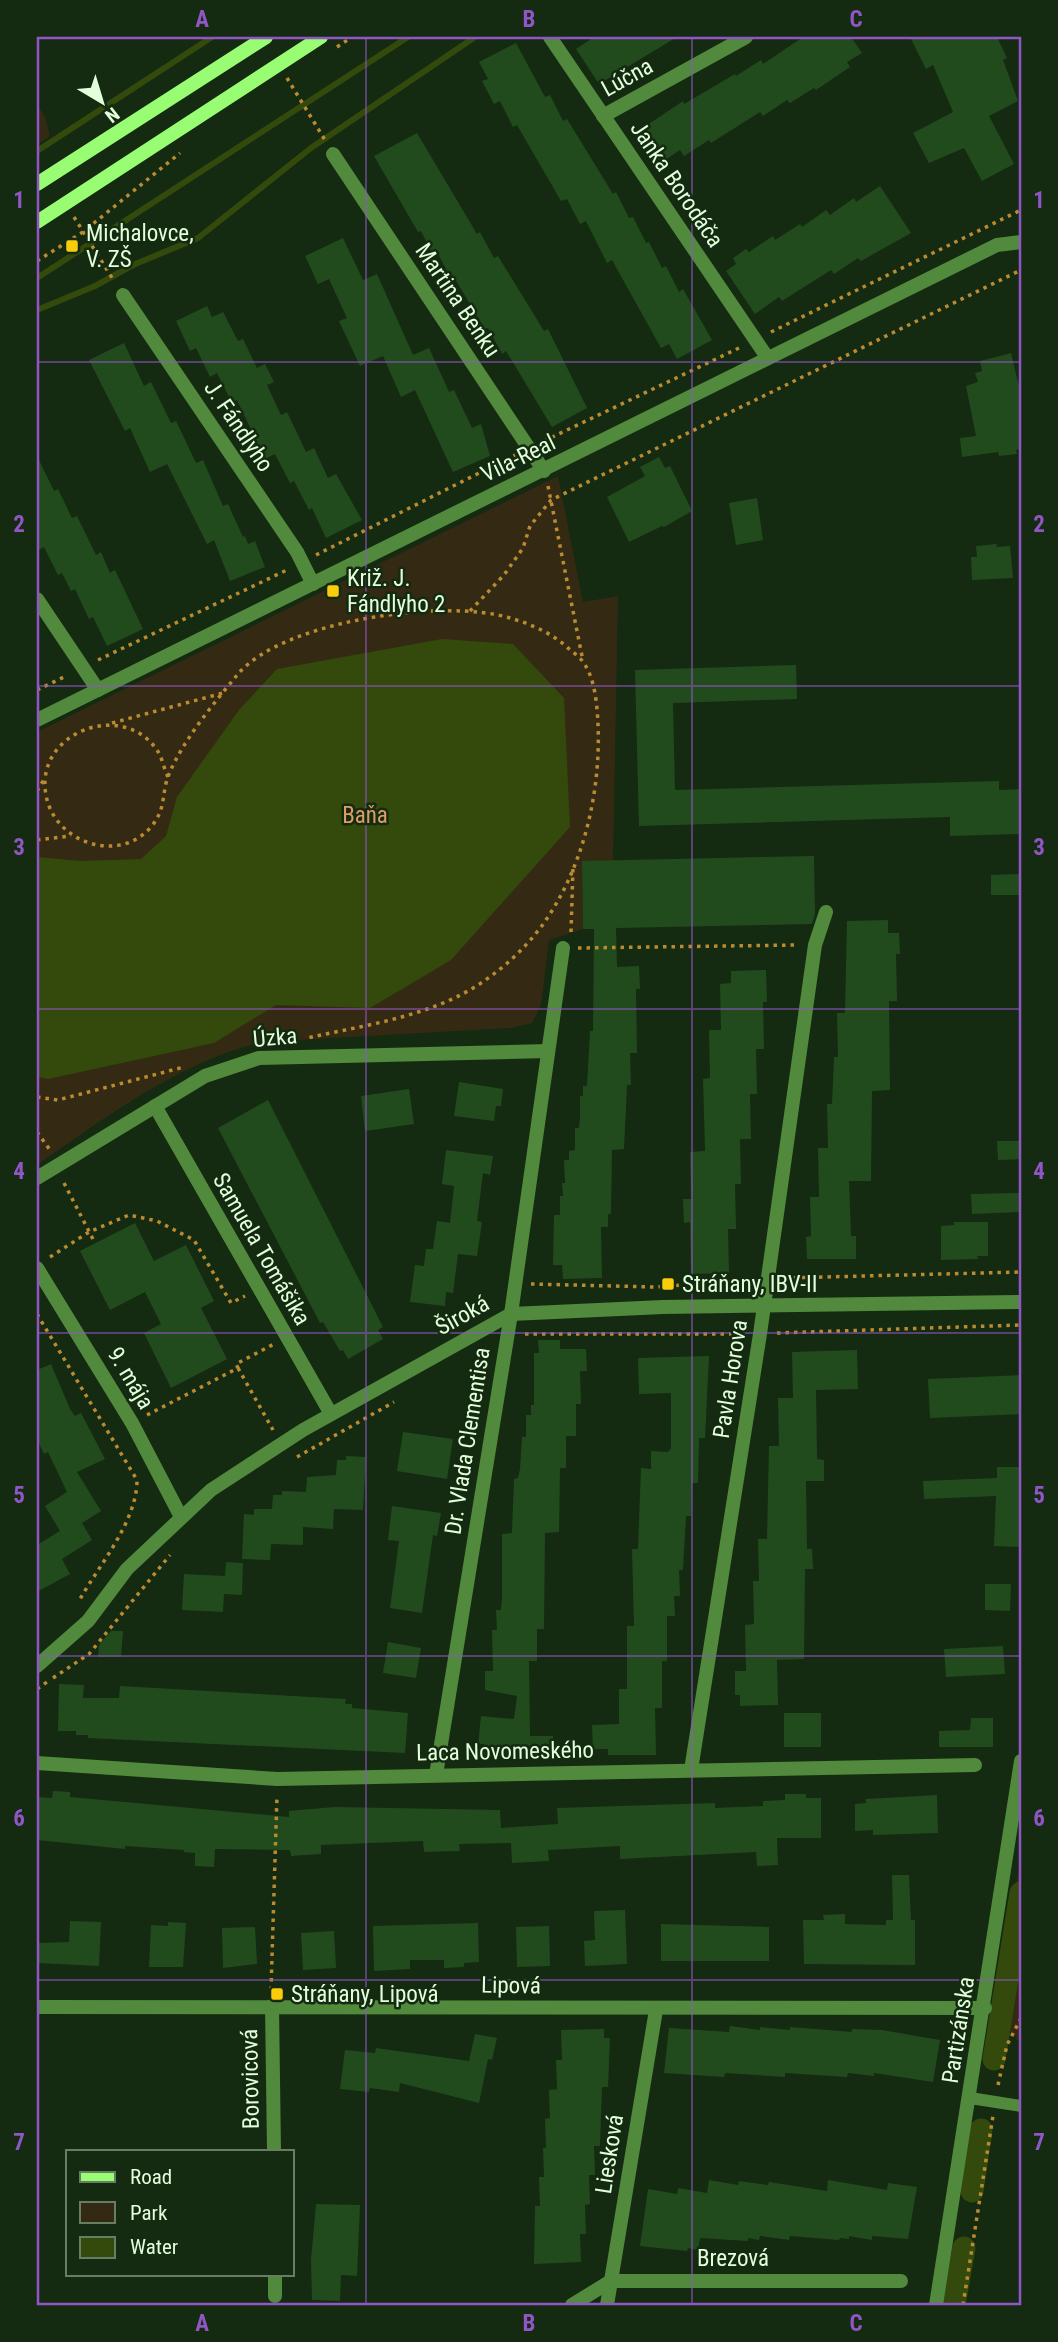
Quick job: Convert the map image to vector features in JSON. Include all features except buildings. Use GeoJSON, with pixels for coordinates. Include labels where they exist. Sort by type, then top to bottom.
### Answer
{"type":"FeatureCollection","features":[{"type":"Feature","properties":{"kind":"main road"},"geometry":{"type":"LineString","coordinates":[[37,184],[266,37]]}},
{"type":"Feature","properties":{"kind":"main road"},"geometry":{"type":"LineString","coordinates":[[37,222],[321,37]]}},
{"type":"Feature","properties":{"kind":"street","name":"Janka Borodáča"},"geometry":{"type":"LineString","coordinates":[[550,37],[768,357]]}},
{"type":"Feature","properties":{"kind":"street","name":"Lúčna"},"geometry":{"type":"LineString","coordinates":[[603,116],[746,37]]}},
{"type":"Feature","properties":{"kind":"street","name":"Martina Benku"},"geometry":{"type":"LineString","coordinates":[[333,154],[544,471]]}},
{"type":"Feature","properties":{"kind":"street","name":"Vila-Real"},"geometry":{"type":"LineString","coordinates":[[37,720],[997,245],[1021,242]]}},
{"type":"Feature","properties":{"kind":"street","name":"J. Fándlyho"},"geometry":{"type":"LineString","coordinates":[[123,295],[297,552],[313,584]]}},
{"type":"Feature","properties":{"kind":"street"},"geometry":{"type":"LineString","coordinates":[[37,599],[98,690]]}},
{"type":"Feature","properties":{"kind":"street","name":"Pavla Horova"},"geometry":{"type":"LineString","coordinates":[[691,1770],[764,1305],[815,945],[826,912]]}},
{"type":"Feature","properties":{"kind":"street","name":"Dr. Vlada Clementisa"},"geometry":{"type":"LineString","coordinates":[[436,1776],[511,1314],[564,948]]}},
{"type":"Feature","properties":{"kind":"street","name":"Úzka"},"geometry":{"type":"LineString","coordinates":[[37,1178],[205,1076],[259,1058],[548,1051]]}},
{"type":"Feature","properties":{"kind":"street","name":"Samuela Tomášika"},"geometry":{"type":"LineString","coordinates":[[155,1107],[331,1414]]}},
{"type":"Feature","properties":{"kind":"street","name":"9. mája"},"geometry":{"type":"LineString","coordinates":[[42,1263],[180,1515]]}},
{"type":"Feature","properties":{"kind":"street","name":"Široká"},"geometry":{"type":"LineString","coordinates":[[37,1666],[88,1621],[127,1569],[180,1515],[211,1490],[331,1414],[511,1314],[764,1305],[1021,1302]]}},
{"type":"Feature","properties":{"kind":"street","name":"Partizánska"},"geometry":{"type":"LineString","coordinates":[[936,2305],[985,2008],[1021,1761]]}},
{"type":"Feature","properties":{"kind":"street","name":"Laca Novomeského"},"geometry":{"type":"LineString","coordinates":[[37,1763],[277,1779],[975,1765]]}},
{"type":"Feature","properties":{"kind":"street","name":"Lipová"},"geometry":{"type":"LineString","coordinates":[[37,2007],[272,2006],[656,2010],[985,2008]]}},
{"type":"Feature","properties":{"kind":"street","name":"Borovicová"},"geometry":{"type":"LineString","coordinates":[[272,2006],[274,2150]]}},
{"type":"Feature","properties":{"kind":"street","name":"Liesková"},"geometry":{"type":"LineString","coordinates":[[607,2305],[656,2010]]}},
{"type":"Feature","properties":{"kind":"street"},"geometry":{"type":"LineString","coordinates":[[275,2276],[275,2296]]}},
{"type":"Feature","properties":{"kind":"street"},"geometry":{"type":"LineString","coordinates":[[572,2305],[611,2281]]}},
{"type":"Feature","properties":{"kind":"street","name":"Brezová"},"geometry":{"type":"LineString","coordinates":[[611,2281],[901,2281]]}},
{"type":"Feature","properties":{"kind":"lane"},"geometry":{"type":"LineString","coordinates":[[970,2098],[1021,2106]]}},
{"type":"Feature","properties":{"kind":"path"},"geometry":{"type":"LineString","coordinates":[[331,51],[352,37]]}},
{"type":"Feature","properties":{"kind":"path"},"geometry":{"type":"LineString","coordinates":[[276,86],[299,72]]}},
{"type":"Feature","properties":{"kind":"path"},"geometry":{"type":"LineString","coordinates":[[295,90],[317,127]]}},
{"type":"Feature","properties":{"kind":"path"},"geometry":{"type":"LineString","coordinates":[[37,261],[83,232],[186,147]]}},
{"type":"Feature","properties":{"kind":"path"},"geometry":{"type":"LineString","coordinates":[[83,232],[107,270]]}},
{"type":"Feature","properties":{"kind":"path"},"geometry":{"type":"LineString","coordinates":[[470,611],[504,575],[523,548],[530,526],[551,500],[1021,270]]}},
{"type":"Feature","properties":{"kind":"path"},"geometry":{"type":"LineString","coordinates":[[306,1038],[425,1010],[481,984],[516,956],[543,924],[573,865],[593,809],[600,764],[597,700],[584,663],[544,471]]}},
{"type":"Feature","properties":{"kind":"path"},"geometry":{"type":"LineString","coordinates":[[225,693],[79,730],[59,746],[47,768],[45,794],[54,818],[71,836],[97,846],[125,844],[150,829],[165,805],[168,777],[187,744],[225,693],[240,671],[261,656],[305,633],[365,617],[470,611],[508,617],[552,634],[584,663]]}},
{"type":"Feature","properties":{"kind":"path"},"geometry":{"type":"LineString","coordinates":[[108,724],[136,731],[158,750],[168,777]]}},
{"type":"Feature","properties":{"kind":"path"},"geometry":{"type":"LineString","coordinates":[[37,791],[47,776]]}},
{"type":"Feature","properties":{"kind":"path"},"geometry":{"type":"LineString","coordinates":[[37,840],[71,836]]}},
{"type":"Feature","properties":{"kind":"path"},"geometry":{"type":"LineString","coordinates":[[573,865],[572,931],[564,948],[815,945]]}},
{"type":"Feature","properties":{"kind":"path"},"geometry":{"type":"LineString","coordinates":[[37,1097],[58,1100],[187,1066]]}},
{"type":"Feature","properties":{"kind":"path"},"geometry":{"type":"LineString","coordinates":[[55,1166],[95,1243]]}},
{"type":"Feature","properties":{"kind":"path"},"geometry":{"type":"LineString","coordinates":[[42,1263],[89,1232],[129,1215],[157,1221],[194,1240],[231,1303],[259,1289]]}},
{"type":"Feature","properties":{"kind":"path"},"geometry":{"type":"LineString","coordinates":[[37,1314],[137,1479],[137,1493],[125,1523],[75,1607]]}},
{"type":"Feature","properties":{"kind":"path"},"geometry":{"type":"LineString","coordinates":[[281,1444],[236,1364],[286,1337]]}},
{"type":"Feature","properties":{"kind":"path"},"geometry":{"type":"LineString","coordinates":[[132,1423],[238,1368]]}},
{"type":"Feature","properties":{"kind":"path"},"geometry":{"type":"LineString","coordinates":[[272,2006],[277,1779]]}},
{"type":"Feature","properties":{"kind":"path"},"geometry":{"type":"LineString","coordinates":[[963,2305],[995,2103],[1007,2045],[1021,2018]]}},
{"type":"Feature","properties":{"kind":"green space"},"geometry":{"type":"Polygon","coordinates":[[[37,103],[45,117],[50,136],[37,145],[37,103]]]}},
{"type":"Feature","properties":{"kind":"green space","name":"Baňa"},"geometry":{"type":"Polygon","coordinates":[[[558,476],[583,602],[618,596],[613,861],[582,861],[583,929],[549,940],[541,1005],[532,1023],[511,1028],[262,1042],[232,1051],[173,1077],[117,1110],[37,1165],[37,732],[558,476]]]}},
{"type":"Feature","properties":{"kind":"green space"},"geometry":{"type":"Polygon","coordinates":[[[1021,1852],[1021,2044],[996,2015],[1021,1852]]]}},
{"type":"Feature","properties":{"kind":"water","name":"Baňa"},"geometry":{"type":"Polygon","coordinates":[[[442,639],[513,644],[564,698],[570,827],[451,960],[370,1008],[276,1005],[214,1043],[48,1079],[37,1077],[37,857],[81,861],[141,859],[166,836],[177,797],[239,710],[277,669],[442,639]]]}},
{"type":"Feature","properties":{"kind":"waterway"},"geometry":{"type":"LineString","coordinates":[[37,151],[212,37]]}},
{"type":"Feature","properties":{"kind":"waterway"},"geometry":{"type":"LineString","coordinates":[[37,278],[408,37]]}},
{"type":"Feature","properties":{"kind":"waterway"},"geometry":{"type":"LineString","coordinates":[[37,310],[198,238],[311,148],[475,37]]}},
{"type":"Feature","properties":{"kind":"waterway"},"geometry":{"type":"LineString","coordinates":[[994,2059],[1021,1893]]}},
{"type":"Feature","properties":{"kind":"waterway"},"geometry":{"type":"LineString","coordinates":[[972,2191],[981,2130]]}},
{"type":"Feature","properties":{"kind":"waterway"},"geometry":{"type":"LineString","coordinates":[[954,2305],[964,2248]]}},
{"type":"Feature","properties":{"kind":"place","name":"Michalovce, V. ZŠ"},"geometry":{"type":"Point","coordinates":[72,246]}},
{"type":"Feature","properties":{"kind":"place","name":"Križ. J. Fándlyho 2"},"geometry":{"type":"Point","coordinates":[333,591]}},
{"type":"Feature","properties":{"kind":"place","name":"Stráňany, IBV-II"},"geometry":{"type":"Point","coordinates":[668,1284]}},
{"type":"Feature","properties":{"kind":"place","name":"Stráňany, Lipová"},"geometry":{"type":"Point","coordinates":[277,1994]}}]}
